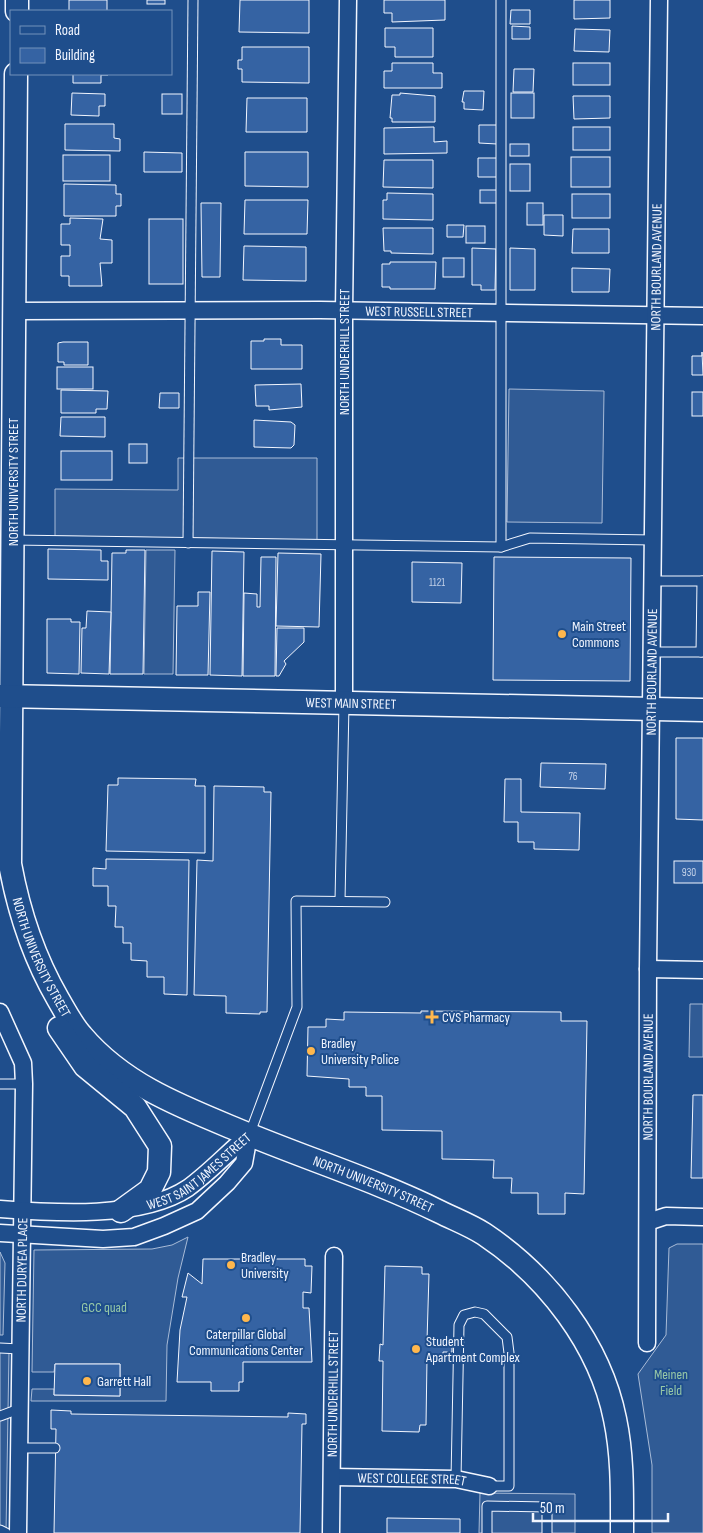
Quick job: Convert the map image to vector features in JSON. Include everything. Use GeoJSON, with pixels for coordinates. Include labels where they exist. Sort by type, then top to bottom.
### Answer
{"type":"FeatureCollection","features":[{"type":"Feature","properties":{"kind":"main road","name":"NORTH UNIVERSITY STREET"},"geometry":{"type":"LineString","coordinates":[[16,75],[14,311],[5,696],[10,864],[17,905],[40,967],[80,1034],[98,1053],[139,1086],[181,1107],[413,1199],[482,1233],[514,1256],[563,1308],[592,1354],[607,1389],[615,1420],[622,1475],[622,1533]]}},
{"type":"Feature","properties":{"kind":"main road","name":"WEST MAIN STREET"},"geometry":{"type":"LineString","coordinates":[[5,696],[703,710]]}},
{"type":"Feature","properties":{"kind":"main road"},"geometry":{"type":"LineString","coordinates":[[57,997],[59,1029],[85,1066],[135,1107],[160,1146],[159,1172],[150,1190],[121,1211]]}},
{"type":"Feature","properties":{"kind":"street","name":"NORTH UNDERHILL STREET"},"geometry":{"type":"LineString","coordinates":[[344,704],[344,311],[348,0]]}},
{"type":"Feature","properties":{"kind":"street","name":"NORTH BOURLAND AVENUE"},"geometry":{"type":"LineString","coordinates":[[647,1343],[648,969],[659,0]]}},
{"type":"Feature","properties":{"kind":"street","name":"WEST RUSSELL STREET"},"geometry":{"type":"LineString","coordinates":[[14,311],[501,312],[703,316]]}},
{"type":"Feature","properties":{"kind":"street"},"geometry":{"type":"LineString","coordinates":[[648,969],[703,970]]}},
{"type":"Feature","properties":{"kind":"street","name":"NORTH DURYEA PLACE"},"geometry":{"type":"LineString","coordinates":[[0,1012],[23,1063],[24,1084],[18,1533]]}},
{"type":"Feature","properties":{"kind":"street","name":"WEST SAINT JAMES STREET"},"geometry":{"type":"LineString","coordinates":[[0,1209],[23,1211],[121,1211],[160,1204],[187,1189],[249,1135]]}},
{"type":"Feature","properties":{"kind":"street","name":"WEST SAINT JAMES STREET"},"geometry":{"type":"LineString","coordinates":[[0,1233],[118,1238],[134,1237],[164,1226],[197,1211],[227,1183],[244,1163],[249,1135]]}},
{"type":"Feature","properties":{"kind":"street"},"geometry":{"type":"LineString","coordinates":[[648,1222],[666,1216],[703,1217]]}},
{"type":"Feature","properties":{"kind":"street","name":"NORTH UNDERHILL STREET"},"geometry":{"type":"LineString","coordinates":[[331,1533],[334,1256]]}},
{"type":"Feature","properties":{"kind":"street","name":"WEST COLLEGE STREET"},"geometry":{"type":"LineString","coordinates":[[333,1477],[456,1479],[489,1486]]}},
{"type":"Feature","properties":{"kind":"lane"},"geometry":{"type":"LineString","coordinates":[[188,543],[193,0]]}},
{"type":"Feature","properties":{"kind":"lane"},"geometry":{"type":"LineString","coordinates":[[501,0],[501,546]]}},
{"type":"Feature","properties":{"kind":"lane"},"geometry":{"type":"LineString","coordinates":[[8,551],[188,543],[501,546],[530,538],[653,540]]}},
{"type":"Feature","properties":{"kind":"lane"},"geometry":{"type":"LineString","coordinates":[[652,652],[702,652],[702,581],[653,580]]}},
{"type":"Feature","properties":{"kind":"lane"},"geometry":{"type":"LineString","coordinates":[[340,901],[344,704]]}},
{"type":"Feature","properties":{"kind":"lane"},"geometry":{"type":"LineString","coordinates":[[249,1135],[297,1007],[296,901],[385,902]]}},
{"type":"Feature","properties":{"kind":"lane"},"geometry":{"type":"LineString","coordinates":[[0,1084],[24,1084]]}},
{"type":"Feature","properties":{"kind":"lane"},"geometry":{"type":"LineString","coordinates":[[456,1479],[458,1325],[464,1315],[475,1312],[484,1314],[498,1326],[507,1337],[509,1353],[509,1486],[489,1486]]}},
{"type":"Feature","properties":{"kind":"lane"},"geometry":{"type":"LineString","coordinates":[[0,1348],[20,1349]]}},
{"type":"Feature","properties":{"kind":"lane"},"geometry":{"type":"LineString","coordinates":[[0,1416],[20,1409]]}},
{"type":"Feature","properties":{"kind":"lane"},"geometry":{"type":"LineString","coordinates":[[19,1448],[55,1448]]}},
{"type":"Feature","properties":{"kind":"lane"},"geometry":{"type":"LineString","coordinates":[[487,1533],[487,1506],[547,1507],[547,1533]]}},
{"type":"Feature","properties":{"kind":"lane"},"geometry":{"type":"LineString","coordinates":[[0,1530],[6,1533]]}},
{"type":"Feature","properties":{"kind":"shaded area"},"geometry":{"type":"Polygon","coordinates":[[[509,389],[604,391],[602,523],[507,522],[509,389]]]}},
{"type":"Feature","properties":{"kind":"shaded area"},"geometry":{"type":"Polygon","coordinates":[[[178,458],[317,458],[317,540],[55,536],[55,489],[178,490],[178,458]]]}},
{"type":"Feature","properties":{"kind":"shaded area"},"geometry":{"type":"Polygon","coordinates":[[[146,550],[175,550],[173,674],[144,674],[146,550]]]}},
{"type":"Feature","properties":{"kind":"shaded area"},"geometry":{"type":"Polygon","coordinates":[[[690,1004],[703,1004],[703,1057],[689,1057],[690,1004]]]}},
{"type":"Feature","properties":{"kind":"shaded area","name":"GCC quad"},"geometry":{"type":"Polygon","coordinates":[[[188,1237],[178,1278],[167,1345],[166,1401],[31,1401],[32,1389],[54,1389],[54,1395],[120,1396],[120,1364],[55,1364],[54,1372],[32,1372],[34,1250],[152,1249],[172,1245],[188,1237]]]}},
{"type":"Feature","properties":{"kind":"shaded area","name":"Meinen Field"},"geometry":{"type":"Polygon","coordinates":[[[677,1244],[703,1244],[703,1533],[652,1533],[652,1465],[638,1374],[666,1335],[669,1248],[677,1244]]]}},
{"type":"Feature","properties":{"kind":"shaded area"},"geometry":{"type":"Polygon","coordinates":[[[0,1252],[5,1263],[3,1335],[0,1335],[0,1252]]]}},
{"type":"Feature","properties":{"kind":"shaded area"},"geometry":{"type":"Polygon","coordinates":[[[0,1350],[9,1352],[6,1533],[0,1533],[0,1350]]]}},
{"type":"Feature","properties":{"kind":"shaded area"},"geometry":{"type":"Polygon","coordinates":[[[480,1493],[575,1494],[575,1533],[479,1533],[480,1493]]]}},
{"type":"Feature","properties":{"kind":"building"},"geometry":{"type":"Polygon","coordinates":[[[69,0],[107,0],[107,10],[69,10],[69,0]]]}},
{"type":"Feature","properties":{"kind":"building"},"geometry":{"type":"Polygon","coordinates":[[[147,0],[165,0],[165,4],[147,4],[147,0]]]}},
{"type":"Feature","properties":{"kind":"building"},"geometry":{"type":"Polygon","coordinates":[[[240,0],[309,0],[309,33],[239,32],[240,0]]]}},
{"type":"Feature","properties":{"kind":"building"},"geometry":{"type":"Polygon","coordinates":[[[384,0],[445,0],[445,20],[392,22],[392,13],[384,13],[384,0]]]}},
{"type":"Feature","properties":{"kind":"building"},"geometry":{"type":"Polygon","coordinates":[[[574,0],[610,0],[610,18],[574,19],[574,0]]]}},
{"type":"Feature","properties":{"kind":"building"},"geometry":{"type":"Polygon","coordinates":[[[511,10],[530,10],[530,24],[510,24],[511,10]]]}},
{"type":"Feature","properties":{"kind":"building"},"geometry":{"type":"Polygon","coordinates":[[[512,26],[530,27],[530,39],[512,39],[512,26]]]}},
{"type":"Feature","properties":{"kind":"building"},"geometry":{"type":"Polygon","coordinates":[[[385,28],[433,28],[433,57],[395,57],[395,47],[385,47],[385,28]]]}},
{"type":"Feature","properties":{"kind":"building"},"geometry":{"type":"Polygon","coordinates":[[[575,29],[610,30],[609,52],[574,51],[575,29]]]}},
{"type":"Feature","properties":{"kind":"building"},"geometry":{"type":"Polygon","coordinates":[[[242,47],[309,47],[309,83],[242,82],[242,69],[238,69],[238,60],[242,60],[242,47]]]}},
{"type":"Feature","properties":{"kind":"building"},"geometry":{"type":"Polygon","coordinates":[[[392,63],[433,63],[433,73],[442,73],[442,88],[384,88],[384,71],[392,71],[392,63]]]}},
{"type":"Feature","properties":{"kind":"building"},"geometry":{"type":"Polygon","coordinates":[[[573,63],[610,63],[610,85],[573,85],[573,63]]]}},
{"type":"Feature","properties":{"kind":"building"},"geometry":{"type":"Polygon","coordinates":[[[514,69],[534,69],[533,92],[513,92],[514,69]]]}},
{"type":"Feature","properties":{"kind":"building"},"geometry":{"type":"Polygon","coordinates":[[[73,75],[101,75],[101,83],[73,83],[73,75]]]}},
{"type":"Feature","properties":{"kind":"building"},"geometry":{"type":"Polygon","coordinates":[[[464,91],[484,91],[483,110],[464,109],[464,102],[462,102],[464,91]]]}},
{"type":"Feature","properties":{"kind":"building"},"geometry":{"type":"Polygon","coordinates":[[[72,93],[105,94],[105,106],[99,106],[99,116],[71,115],[72,93]]]}},
{"type":"Feature","properties":{"kind":"building"},"geometry":{"type":"Polygon","coordinates":[[[400,93],[435,96],[435,122],[392,122],[392,118],[390,118],[392,95],[400,95],[400,93]]]}},
{"type":"Feature","properties":{"kind":"building"},"geometry":{"type":"Polygon","coordinates":[[[511,93],[534,93],[534,118],[511,118],[511,93]]]}},
{"type":"Feature","properties":{"kind":"building"},"geometry":{"type":"Polygon","coordinates":[[[162,94],[182,94],[182,114],[162,114],[162,94]]]}},
{"type":"Feature","properties":{"kind":"building"},"geometry":{"type":"Polygon","coordinates":[[[573,96],[610,96],[610,118],[574,119],[573,96]]]}},
{"type":"Feature","properties":{"kind":"building"},"geometry":{"type":"Polygon","coordinates":[[[247,98],[307,98],[307,132],[246,132],[247,98]]]}},
{"type":"Feature","properties":{"kind":"building"},"geometry":{"type":"Polygon","coordinates":[[[65,124],[114,124],[114,138],[120,139],[120,151],[65,150],[65,124]]]}},
{"type":"Feature","properties":{"kind":"building"},"geometry":{"type":"Polygon","coordinates":[[[479,125],[497,125],[497,144],[479,143],[479,125]]]}},
{"type":"Feature","properties":{"kind":"building"},"geometry":{"type":"Polygon","coordinates":[[[434,127],[434,142],[447,141],[447,153],[384,154],[384,128],[434,127]]]}},
{"type":"Feature","properties":{"kind":"building"},"geometry":{"type":"Polygon","coordinates":[[[573,127],[610,127],[610,150],[573,150],[573,127]]]}},
{"type":"Feature","properties":{"kind":"building"},"geometry":{"type":"Polygon","coordinates":[[[510,144],[529,144],[529,156],[510,156],[510,144]]]}},
{"type":"Feature","properties":{"kind":"building"},"geometry":{"type":"Polygon","coordinates":[[[144,152],[182,153],[182,172],[144,172],[144,152]]]}},
{"type":"Feature","properties":{"kind":"building"},"geometry":{"type":"Polygon","coordinates":[[[245,152],[308,152],[308,187],[245,186],[245,152]]]}},
{"type":"Feature","properties":{"kind":"building"},"geometry":{"type":"Polygon","coordinates":[[[63,155],[110,155],[110,181],[63,181],[63,155]]]}},
{"type":"Feature","properties":{"kind":"building"},"geometry":{"type":"Polygon","coordinates":[[[571,157],[610,157],[610,187],[571,187],[571,157]]]}},
{"type":"Feature","properties":{"kind":"building"},"geometry":{"type":"Polygon","coordinates":[[[478,158],[498,158],[497,177],[478,177],[478,158]]]}},
{"type":"Feature","properties":{"kind":"building"},"geometry":{"type":"Polygon","coordinates":[[[384,160],[433,160],[433,188],[383,187],[384,160]]]}},
{"type":"Feature","properties":{"kind":"building"},"geometry":{"type":"Polygon","coordinates":[[[510,164],[530,164],[530,191],[510,191],[510,164]]]}},
{"type":"Feature","properties":{"kind":"building"},"geometry":{"type":"Polygon","coordinates":[[[64,184],[116,185],[116,194],[121,194],[121,206],[116,206],[116,216],[64,216],[64,184]]]}},
{"type":"Feature","properties":{"kind":"building"},"geometry":{"type":"Polygon","coordinates":[[[480,190],[497,190],[497,203],[480,203],[480,190]]]}},
{"type":"Feature","properties":{"kind":"building"},"geometry":{"type":"Polygon","coordinates":[[[387,193],[433,194],[433,220],[383,219],[383,200],[387,200],[387,193]]]}},
{"type":"Feature","properties":{"kind":"building"},"geometry":{"type":"Polygon","coordinates":[[[572,194],[610,194],[610,218],[572,218],[572,194]]]}},
{"type":"Feature","properties":{"kind":"building"},"geometry":{"type":"Polygon","coordinates":[[[245,200],[308,200],[307,234],[244,234],[245,200]]]}},
{"type":"Feature","properties":{"kind":"building"},"geometry":{"type":"Polygon","coordinates":[[[201,203],[221,203],[220,277],[202,277],[201,203]]]}},
{"type":"Feature","properties":{"kind":"building"},"geometry":{"type":"Polygon","coordinates":[[[527,203],[543,203],[543,225],[527,225],[527,203]]]}},
{"type":"Feature","properties":{"kind":"building"},"geometry":{"type":"Polygon","coordinates":[[[544,215],[563,215],[563,236],[544,235],[544,215]]]}},
{"type":"Feature","properties":{"kind":"building"},"geometry":{"type":"Polygon","coordinates":[[[70,218],[103,219],[100,239],[112,240],[112,263],[100,263],[102,286],[69,286],[69,276],[61,276],[61,256],[70,256],[70,245],[61,245],[61,224],[70,224],[70,218]]]}},
{"type":"Feature","properties":{"kind":"building"},"geometry":{"type":"Polygon","coordinates":[[[149,219],[183,219],[183,284],[149,284],[149,219]]]}},
{"type":"Feature","properties":{"kind":"building"},"geometry":{"type":"Polygon","coordinates":[[[447,225],[464,225],[463,237],[447,237],[447,225]]]}},
{"type":"Feature","properties":{"kind":"building"},"geometry":{"type":"Polygon","coordinates":[[[466,226],[485,226],[485,243],[466,243],[466,226]]]}},
{"type":"Feature","properties":{"kind":"building"},"geometry":{"type":"Polygon","coordinates":[[[383,228],[433,228],[433,254],[391,253],[391,251],[384,251],[383,228]]]}},
{"type":"Feature","properties":{"kind":"building"},"geometry":{"type":"Polygon","coordinates":[[[573,229],[609,229],[609,253],[572,253],[573,229]]]}},
{"type":"Feature","properties":{"kind":"building"},"geometry":{"type":"Polygon","coordinates":[[[244,246],[306,247],[306,281],[243,280],[244,246]]]}},
{"type":"Feature","properties":{"kind":"building"},"geometry":{"type":"Polygon","coordinates":[[[472,248],[496,249],[495,290],[481,290],[481,285],[472,285],[472,248]]]}},
{"type":"Feature","properties":{"kind":"building"},"geometry":{"type":"Polygon","coordinates":[[[510,248],[535,249],[535,290],[510,290],[510,248]]]}},
{"type":"Feature","properties":{"kind":"building"},"geometry":{"type":"Polygon","coordinates":[[[443,258],[464,258],[464,277],[443,277],[443,258]]]}},
{"type":"Feature","properties":{"kind":"building"},"geometry":{"type":"Polygon","coordinates":[[[390,262],[436,262],[435,289],[390,289],[390,287],[382,287],[382,264],[390,264],[390,262]]]}},
{"type":"Feature","properties":{"kind":"building"},"geometry":{"type":"Polygon","coordinates":[[[572,268],[610,269],[609,292],[572,292],[572,268]]]}},
{"type":"Feature","properties":{"kind":"building"},"geometry":{"type":"Polygon","coordinates":[[[264,339],[281,339],[281,345],[302,345],[302,369],[251,369],[251,341],[264,341],[264,339]]]}},
{"type":"Feature","properties":{"kind":"building"},"geometry":{"type":"Polygon","coordinates":[[[88,342],[88,365],[64,365],[64,362],[58,362],[58,343],[88,342]]]}},
{"type":"Feature","properties":{"kind":"building"},"geometry":{"type":"Polygon","coordinates":[[[702,352],[703,375],[692,375],[692,356],[702,356],[702,352]]]}},
{"type":"Feature","properties":{"kind":"building"},"geometry":{"type":"Polygon","coordinates":[[[57,367],[93,367],[93,389],[57,389],[57,367]]]}},
{"type":"Feature","properties":{"kind":"building"},"geometry":{"type":"Polygon","coordinates":[[[301,384],[302,407],[269,410],[269,406],[256,406],[255,385],[301,384]]]}},
{"type":"Feature","properties":{"kind":"building"},"geometry":{"type":"Polygon","coordinates":[[[61,390],[108,391],[107,409],[96,409],[96,413],[61,413],[61,390]]]}},
{"type":"Feature","properties":{"kind":"building"},"geometry":{"type":"Polygon","coordinates":[[[692,392],[703,392],[703,416],[692,416],[692,392]]]}},
{"type":"Feature","properties":{"kind":"building"},"geometry":{"type":"Polygon","coordinates":[[[160,393],[179,393],[179,408],[159,408],[160,393]]]}},
{"type":"Feature","properties":{"kind":"building"},"geometry":{"type":"Polygon","coordinates":[[[61,417],[105,417],[105,437],[60,436],[61,417]]]}},
{"type":"Feature","properties":{"kind":"building"},"geometry":{"type":"Polygon","coordinates":[[[254,420],[291,422],[295,425],[294,445],[291,448],[254,447],[254,420]]]}},
{"type":"Feature","properties":{"kind":"building"},"geometry":{"type":"Polygon","coordinates":[[[129,444],[147,444],[147,463],[129,463],[129,444]]]}},
{"type":"Feature","properties":{"kind":"building"},"geometry":{"type":"Polygon","coordinates":[[[61,451],[112,451],[112,480],[61,480],[61,451]]]}},
{"type":"Feature","properties":{"kind":"building"},"geometry":{"type":"Polygon","coordinates":[[[48,549],[101,550],[101,561],[108,561],[108,580],[48,579],[48,549]]]}},
{"type":"Feature","properties":{"kind":"building"},"geometry":{"type":"Polygon","coordinates":[[[126,550],[145,550],[143,674],[110,674],[112,553],[126,553],[126,550]]]}},
{"type":"Feature","properties":{"kind":"building"},"geometry":{"type":"Polygon","coordinates":[[[212,551],[244,552],[242,676],[210,675],[212,551]]]}},
{"type":"Feature","properties":{"kind":"building"},"geometry":{"type":"Polygon","coordinates":[[[278,553],[321,554],[319,627],[276,626],[278,553]]]}},
{"type":"Feature","properties":{"kind":"building"},"geometry":{"type":"Polygon","coordinates":[[[261,557],[276,557],[275,676],[243,676],[244,593],[257,594],[257,607],[260,607],[261,557]]]}},
{"type":"Feature","properties":{"kind":"building","name":"Main Street Commons"},"geometry":{"type":"Polygon","coordinates":[[[494,557],[631,558],[630,681],[493,680],[494,557]]]}},
{"type":"Feature","properties":{"kind":"building"},"geometry":{"type":"Polygon","coordinates":[[[412,562],[462,563],[461,603],[412,602],[412,562]]]}},
{"type":"Feature","properties":{"kind":"building"},"geometry":{"type":"Polygon","coordinates":[[[198,592],[210,592],[208,675],[176,675],[177,606],[198,606],[198,592]]]}},
{"type":"Feature","properties":{"kind":"building"},"geometry":{"type":"Polygon","coordinates":[[[87,611],[111,612],[109,674],[81,673],[82,628],[86,628],[87,611]]]}},
{"type":"Feature","properties":{"kind":"building"},"geometry":{"type":"Polygon","coordinates":[[[47,619],[71,619],[71,622],[80,622],[79,674],[47,673],[47,619]]]}},
{"type":"Feature","properties":{"kind":"building"},"geometry":{"type":"Polygon","coordinates":[[[277,628],[304,628],[304,642],[284,661],[286,664],[279,676],[276,676],[277,628]]]}},
{"type":"Feature","properties":{"kind":"building"},"geometry":{"type":"Polygon","coordinates":[[[676,738],[703,738],[703,820],[676,819],[676,738]]]}},
{"type":"Feature","properties":{"kind":"building"},"geometry":{"type":"Polygon","coordinates":[[[541,763],[606,764],[605,789],[540,787],[541,763]]]}},
{"type":"Feature","properties":{"kind":"building"},"geometry":{"type":"Polygon","coordinates":[[[118,778],[196,779],[195,786],[205,786],[205,853],[106,851],[108,785],[118,785],[118,778]]]}},
{"type":"Feature","properties":{"kind":"building"},"geometry":{"type":"Polygon","coordinates":[[[505,779],[521,779],[521,812],[580,813],[579,850],[534,849],[534,842],[518,842],[518,822],[504,822],[505,779]]]}},
{"type":"Feature","properties":{"kind":"building"},"geometry":{"type":"Polygon","coordinates":[[[214,786],[264,787],[264,792],[271,792],[267,1012],[260,1012],[260,1014],[226,1013],[226,996],[194,995],[197,860],[213,861],[214,786]]]}},
{"type":"Feature","properties":{"kind":"building"},"geometry":{"type":"Polygon","coordinates":[[[106,859],[189,860],[187,995],[164,994],[164,977],[147,977],[147,961],[131,960],[131,943],[123,943],[123,927],[115,927],[116,906],[108,906],[108,886],[93,886],[93,868],[106,869],[106,859]]]}},
{"type":"Feature","properties":{"kind":"building"},"geometry":{"type":"Polygon","coordinates":[[[674,861],[703,861],[703,883],[674,883],[674,861]]]}},
{"type":"Feature","properties":{"kind":"building"},"geometry":{"type":"Polygon","coordinates":[[[421,1011],[561,1012],[561,1021],[587,1021],[584,1194],[565,1193],[565,1214],[538,1214],[538,1193],[511,1193],[512,1178],[493,1178],[494,1160],[442,1159],[442,1131],[382,1130],[382,1096],[366,1096],[366,1087],[349,1087],[349,1079],[307,1076],[308,1027],[326,1027],[326,1019],[344,1020],[344,1012],[421,1013],[421,1011]]]}},
{"type":"Feature","properties":{"kind":"building"},"geometry":{"type":"Polygon","coordinates":[[[693,1095],[703,1095],[703,1178],[691,1178],[693,1095]]]}},
{"type":"Feature","properties":{"kind":"building","name":"Caterpillar Global Communications Center"},"geometry":{"type":"Polygon","coordinates":[[[203,1259],[305,1259],[305,1266],[312,1266],[311,1293],[303,1292],[303,1308],[309,1308],[312,1362],[243,1362],[243,1382],[239,1382],[239,1391],[211,1391],[211,1382],[177,1382],[180,1330],[187,1297],[182,1297],[188,1273],[202,1284],[203,1259]]]}},
{"type":"Feature","properties":{"kind":"building","name":"Student Apartment Complex"},"geometry":{"type":"Polygon","coordinates":[[[385,1266],[422,1267],[422,1274],[429,1274],[427,1341],[452,1342],[452,1352],[443,1352],[443,1358],[427,1358],[426,1425],[420,1425],[419,1432],[382,1431],[383,1361],[379,1361],[380,1344],[383,1345],[385,1266]]]}},
{"type":"Feature","properties":{"kind":"building","name":"Garrett Hall"},"geometry":{"type":"Polygon","coordinates":[[[55,1364],[120,1364],[120,1396],[54,1395],[55,1364]]]}},
{"type":"Feature","properties":{"kind":"building"},"geometry":{"type":"Polygon","coordinates":[[[51,1410],[71,1411],[71,1414],[288,1417],[288,1413],[306,1414],[306,1424],[302,1424],[300,1533],[54,1533],[56,1429],[51,1429],[51,1410]]]}},
{"type":"Feature","properties":{"kind":"building"},"geometry":{"type":"Polygon","coordinates":[[[387,1518],[460,1519],[460,1533],[387,1533],[387,1518]]]}},
{"type":"Feature","properties":{"kind":"place","name":"Main Street Commons"},"geometry":{"type":"Point","coordinates":[562,634]}},
{"type":"Feature","properties":{"kind":"place","name":"CVS Pharmacy"},"geometry":{"type":"Point","coordinates":[432,1017]}},
{"type":"Feature","properties":{"kind":"place","name":"Bradley University Police"},"geometry":{"type":"Point","coordinates":[311,1051]}},
{"type":"Feature","properties":{"kind":"place","name":"Bradley University"},"geometry":{"type":"Point","coordinates":[231,1265]}},
{"type":"Feature","properties":{"kind":"place","name":"Caterpillar Global Communications Center"},"geometry":{"type":"Point","coordinates":[246,1318]}},
{"type":"Feature","properties":{"kind":"place","name":"Student Apartment Complex"},"geometry":{"type":"Point","coordinates":[416,1349]}},
{"type":"Feature","properties":{"kind":"place","name":"Garrett Hall"},"geometry":{"type":"Point","coordinates":[87,1381]}}]}
